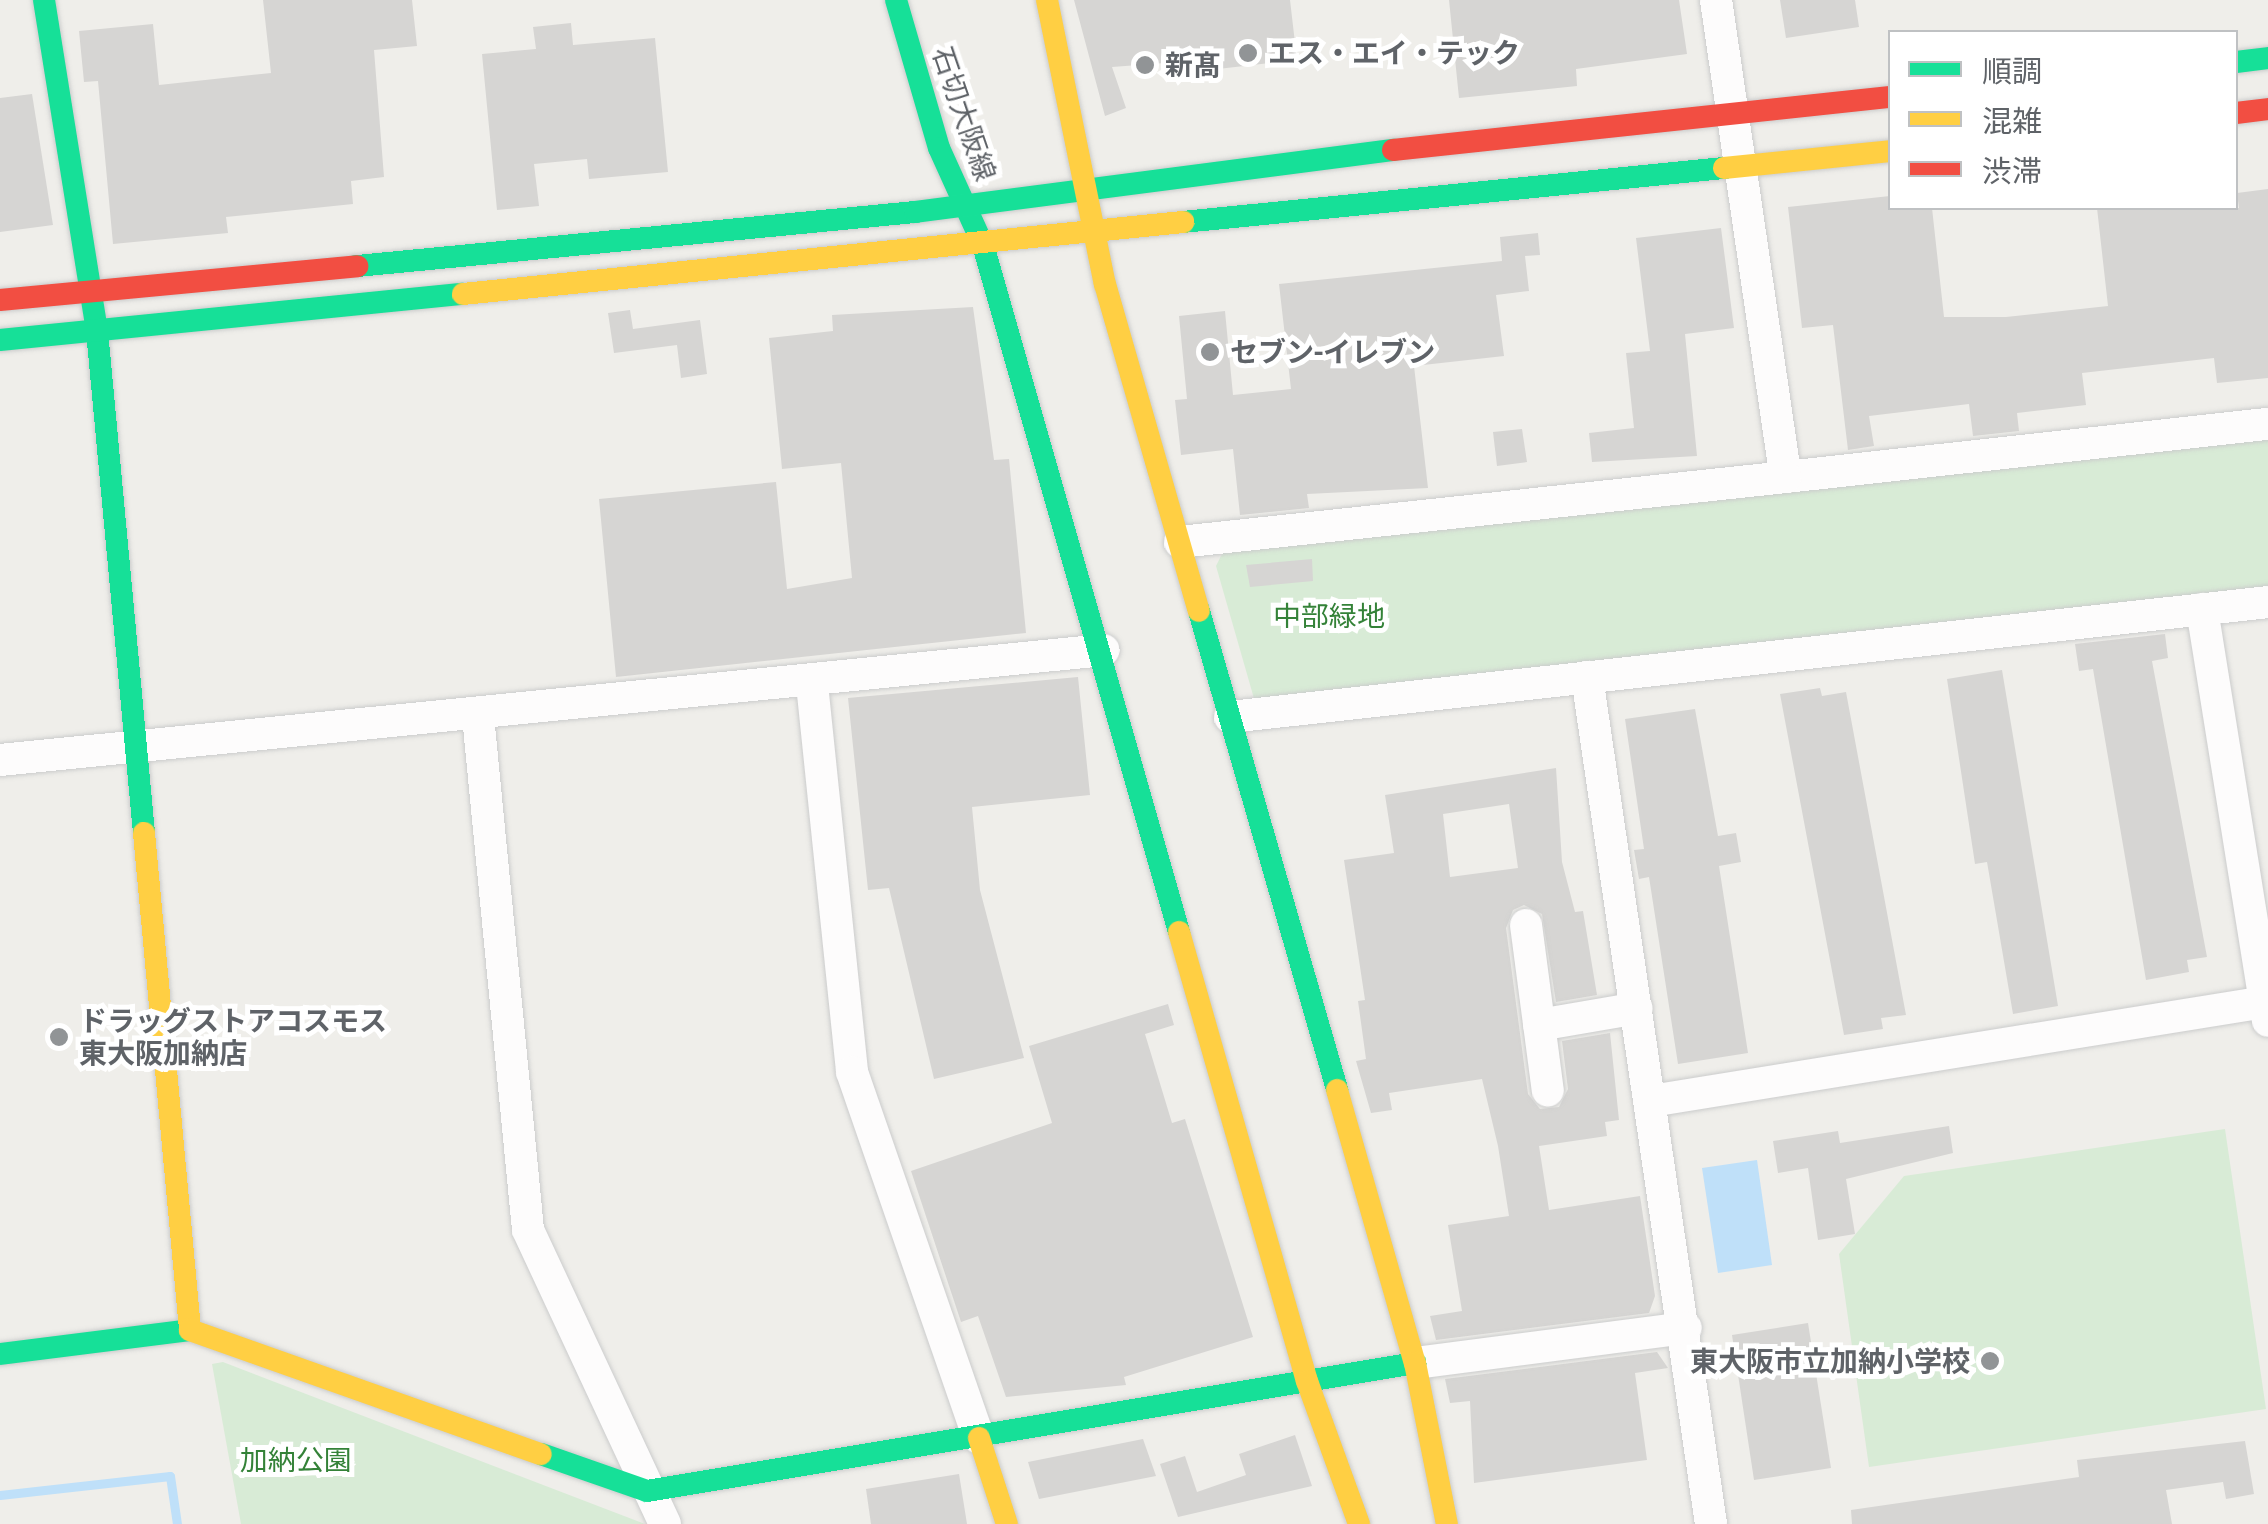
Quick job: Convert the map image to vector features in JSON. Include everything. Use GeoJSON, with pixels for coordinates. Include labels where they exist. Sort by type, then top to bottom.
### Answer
{"type":"FeatureCollection","features":[{"type":"Feature","properties":{"kind":"street"},"geometry":{"type":"LineString","coordinates":[[44,0],[93,291],[139,747],[190,1330]]}},
{"type":"Feature","properties":{"kind":"street","name":"石切大阪線"},"geometry":{"type":"LineString","coordinates":[[896,0],[964,206],[983,245],[1104,650],[1308,1380],[1359,1524]]}},
{"type":"Feature","properties":{"kind":"street"},"geometry":{"type":"LineString","coordinates":[[1047,0],[1094,235],[1415,1363],[1447,1524]]}},
{"type":"Feature","properties":{"kind":"street"},"geometry":{"type":"LineString","coordinates":[[1716,0],[1786,477]]}},
{"type":"Feature","properties":{"kind":"street"},"geometry":{"type":"LineString","coordinates":[[2238,62],[2268,58]]}},
{"type":"Feature","properties":{"kind":"street"},"geometry":{"type":"LineString","coordinates":[[0,300],[964,206],[1087,185],[1888,96]]}},
{"type":"Feature","properties":{"kind":"street"},"geometry":{"type":"LineString","coordinates":[[2238,113],[2268,109]]}},
{"type":"Feature","properties":{"kind":"street"},"geometry":{"type":"LineString","coordinates":[[0,340],[1094,235],[1888,152]]}},
{"type":"Feature","properties":{"kind":"street"},"geometry":{"type":"LineString","coordinates":[[1180,542],[2268,424]]}},
{"type":"Feature","properties":{"kind":"street"},"geometry":{"type":"LineString","coordinates":[[1230,718],[2268,602]]}},
{"type":"Feature","properties":{"kind":"street"},"geometry":{"type":"LineString","coordinates":[[1651,1101],[2267,1012],[2264,967],[2202,609]]}},
{"type":"Feature","properties":{"kind":"street"},"geometry":{"type":"LineString","coordinates":[[0,760],[812,684],[1104,650]]}},
{"type":"Feature","properties":{"kind":"street"},"geometry":{"type":"LineString","coordinates":[[1587,678],[1712,1524]]}},
{"type":"Feature","properties":{"kind":"street"},"geometry":{"type":"LineString","coordinates":[[812,684],[852,1072],[1007,1524]]}},
{"type":"Feature","properties":{"kind":"street"},"geometry":{"type":"LineString","coordinates":[[478,716],[528,1230],[646,1491],[665,1524]]}},
{"type":"Feature","properties":{"kind":"street"},"geometry":{"type":"LineString","coordinates":[[1526,925],[1548,1090]]}},
{"type":"Feature","properties":{"kind":"street"},"geometry":{"type":"LineString","coordinates":[[1539,1026],[1637,1008]]}},
{"type":"Feature","properties":{"kind":"street"},"geometry":{"type":"LineString","coordinates":[[0,1354],[190,1330],[646,1491],[1415,1363],[1686,1328]]}},
{"type":"Feature","properties":{"kind":"green space","name":"中部緑地"},"geometry":{"type":"Polygon","coordinates":[[[2268,436],[2268,588],[1255,702],[1216,566],[1224,550],[2268,436]]]}},
{"type":"Feature","properties":{"kind":"green space"},"geometry":{"type":"Polygon","coordinates":[[[2225,1129],[2266,1409],[1869,1467],[1839,1254],[1904,1176],[2225,1129]]]}},
{"type":"Feature","properties":{"kind":"green space","name":"加納公園"},"geometry":{"type":"Polygon","coordinates":[[[223,1362],[645,1524],[241,1524],[212,1364],[223,1362]]]}},
{"type":"Feature","properties":{"kind":"water"},"geometry":{"type":"Polygon","coordinates":[[[1757,1160],[1772,1265],[1718,1273],[1702,1168],[1757,1160]]]}},
{"type":"Feature","properties":{"kind":"building"},"geometry":{"type":"Polygon","coordinates":[[[263,0],[412,0],[417,46],[374,50],[384,177],[351,181],[353,204],[226,217],[228,233],[113,244],[98,81],[84,82],[79,31],[153,24],[159,85],[271,73],[263,0]]]}},
{"type":"Feature","properties":{"kind":"building"},"geometry":{"type":"Polygon","coordinates":[[[1074,0],[1290,0],[1297,60],[1218,69],[1217,59],[1112,67],[1126,108],[1105,116],[1074,0]]]}},
{"type":"Feature","properties":{"kind":"building"},"geometry":{"type":"Polygon","coordinates":[[[1449,0],[1679,0],[1687,54],[1576,69],[1577,86],[1459,98],[1449,0]]]}},
{"type":"Feature","properties":{"kind":"building"},"geometry":{"type":"Polygon","coordinates":[[[1780,0],[1855,0],[1859,27],[1786,38],[1780,0]]]}},
{"type":"Feature","properties":{"kind":"building"},"geometry":{"type":"Polygon","coordinates":[[[571,23],[573,45],[655,38],[668,172],[589,179],[587,159],[534,164],[539,206],[497,210],[482,54],[536,49],[533,27],[571,23]]]}},
{"type":"Feature","properties":{"kind":"building"},"geometry":{"type":"Polygon","coordinates":[[[32,94],[53,225],[0,232],[0,98],[32,94]]]}},
{"type":"Feature","properties":{"kind":"building"},"geometry":{"type":"Polygon","coordinates":[[[2268,189],[2268,378],[2217,383],[2214,358],[2082,373],[2086,405],[2017,413],[2019,431],[1973,436],[1969,404],[1869,416],[1874,446],[1848,450],[1833,325],[1802,328],[1788,207],[1888,196],[1888,210],[1932,210],[1944,317],[2006,317],[2108,306],[2097,210],[2238,210],[2238,193],[2268,189]]]}},
{"type":"Feature","properties":{"kind":"building"},"geometry":{"type":"Polygon","coordinates":[[[1721,228],[1734,328],[1685,334],[1697,456],[1592,462],[1589,433],[1634,428],[1626,353],[1650,351],[1636,238],[1721,228]]]}},
{"type":"Feature","properties":{"kind":"building"},"geometry":{"type":"Polygon","coordinates":[[[1538,233],[1540,255],[1525,256],[1529,291],[1496,295],[1504,356],[1414,366],[1428,488],[1307,494],[1309,508],[1240,515],[1233,449],[1181,455],[1175,400],[1187,399],[1179,316],[1225,311],[1233,395],[1291,389],[1279,284],[1502,261],[1500,237],[1538,233]]]}},
{"type":"Feature","properties":{"kind":"building"},"geometry":{"type":"Polygon","coordinates":[[[973,307],[994,460],[1009,459],[1026,633],[616,677],[599,499],[776,482],[787,589],[852,578],[841,463],[782,469],[769,338],[833,331],[832,315],[973,307]]]}},
{"type":"Feature","properties":{"kind":"building"},"geometry":{"type":"Polygon","coordinates":[[[630,310],[633,329],[700,320],[707,374],[681,378],[677,345],[614,353],[608,313],[630,310]]]}},
{"type":"Feature","properties":{"kind":"building"},"geometry":{"type":"Polygon","coordinates":[[[1522,429],[1527,462],[1497,466],[1493,432],[1522,429]]]}},
{"type":"Feature","properties":{"kind":"building"},"geometry":{"type":"Polygon","coordinates":[[[1312,559],[1313,581],[1250,587],[1246,565],[1312,559]]]}},
{"type":"Feature","properties":{"kind":"building"},"geometry":{"type":"Polygon","coordinates":[[[2165,634],[2168,658],[2152,661],[2207,957],[2187,960],[2189,972],[2146,980],[2093,669],[2079,671],[2075,644],[2165,634]]]}},
{"type":"Feature","properties":{"kind":"building"},"geometry":{"type":"Polygon","coordinates":[[[2002,670],[2058,1006],[2013,1014],[1987,862],[1975,864],[1947,679],[2002,670]]]}},
{"type":"Feature","properties":{"kind":"building"},"geometry":{"type":"Polygon","coordinates":[[[1078,677],[1090,795],[972,807],[980,890],[1024,1058],[934,1079],[889,888],[868,890],[848,698],[1078,677]]]}},
{"type":"Feature","properties":{"kind":"building"},"geometry":{"type":"Polygon","coordinates":[[[1820,688],[1822,696],[1846,692],[1906,1015],[1881,1018],[1883,1029],[1844,1035],[1780,694],[1820,688]]]}},
{"type":"Feature","properties":{"kind":"building"},"geometry":{"type":"Polygon","coordinates":[[[1695,709],[1718,836],[1736,833],[1741,862],[1719,866],[1748,1053],[1678,1064],[1649,877],[1639,879],[1634,850],[1644,849],[1625,719],[1695,709]]]}},
{"type":"Feature","properties":{"kind":"building"},"geometry":{"type":"Polygon","coordinates":[[[1556,768],[1562,862],[1575,912],[1583,911],[1597,995],[1556,1002],[1542,914],[1524,905],[1513,910],[1506,928],[1528,1094],[1540,1109],[1559,1107],[1568,1089],[1562,1041],[1610,1033],[1619,1120],[1605,1122],[1607,1136],[1539,1146],[1549,1210],[1640,1196],[1655,1296],[1649,1313],[1436,1340],[1430,1316],[1462,1311],[1448,1225],[1509,1216],[1482,1079],[1389,1093],[1392,1110],[1371,1113],[1356,1061],[1366,1059],[1358,1001],[1365,1000],[1344,860],[1394,853],[1385,795],[1556,768]],[[1509,804],[1443,814],[1450,877],[1518,868],[1509,804]]]}},
{"type":"Feature","properties":{"kind":"building"},"geometry":{"type":"Polygon","coordinates":[[[1168,1004],[1174,1025],[1145,1034],[1172,1123],[1185,1119],[1253,1337],[1124,1377],[1126,1385],[1006,1397],[978,1316],[961,1322],[911,1171],[1052,1123],[1029,1046],[1168,1004]]]}},
{"type":"Feature","properties":{"kind":"building"},"geometry":{"type":"Polygon","coordinates":[[[1949,1126],[1953,1153],[1846,1179],[1855,1234],[1818,1240],[1808,1168],[1778,1173],[1773,1141],[1838,1131],[1840,1143],[1949,1126]]]}},
{"type":"Feature","properties":{"kind":"building"},"geometry":{"type":"Polygon","coordinates":[[[1808,1323],[1831,1468],[1754,1480],[1732,1335],[1808,1323]]]}},
{"type":"Feature","properties":{"kind":"building"},"geometry":{"type":"Polygon","coordinates":[[[1657,1352],[1668,1368],[1635,1373],[1647,1460],[1474,1483],[1470,1401],[1450,1403],[1445,1379],[1657,1352]]]}},
{"type":"Feature","properties":{"kind":"building"},"geometry":{"type":"Polygon","coordinates":[[[1295,1435],[1312,1486],[1178,1517],[1160,1464],[1185,1456],[1197,1492],[1246,1475],[1239,1454],[1295,1435]]]}},
{"type":"Feature","properties":{"kind":"building"},"geometry":{"type":"Polygon","coordinates":[[[1143,1439],[1156,1476],[1039,1499],[1028,1462],[1143,1439]]]}},
{"type":"Feature","properties":{"kind":"building"},"geometry":{"type":"Polygon","coordinates":[[[2245,1441],[2254,1494],[2226,1499],[2223,1482],[2166,1490],[2172,1524],[1852,1524],[1851,1510],[2079,1477],[2077,1460],[2245,1441]]]}},
{"type":"Feature","properties":{"kind":"building"},"geometry":{"type":"Polygon","coordinates":[[[959,1474],[967,1524],[871,1524],[866,1489],[959,1474]]]}},
{"type":"Feature","properties":{"kind":"waterway"},"geometry":{"type":"LineString","coordinates":[[0,1495],[170,1476],[177,1524]]}},
{"type":"Feature","properties":{"kind":"traffic: fast"},"geometry":{"type":"LineString","coordinates":[[44,0],[97,331],[144,833]]}},
{"type":"Feature","properties":{"kind":"traffic: fast"},"geometry":{"type":"LineString","coordinates":[[896,0],[939,148],[983,245],[1179,932]]}},
{"type":"Feature","properties":{"kind":"traffic: fast"},"geometry":{"type":"LineString","coordinates":[[2238,62],[2268,58]]}},
{"type":"Feature","properties":{"kind":"traffic: fast"},"geometry":{"type":"LineString","coordinates":[[357,266],[915,212],[1393,150]]}},
{"type":"Feature","properties":{"kind":"traffic: fast"},"geometry":{"type":"LineString","coordinates":[[1183,222],[1724,168]]}},
{"type":"Feature","properties":{"kind":"traffic: fast"},"geometry":{"type":"LineString","coordinates":[[0,340],[463,294]]}},
{"type":"Feature","properties":{"kind":"traffic: fast"},"geometry":{"type":"LineString","coordinates":[[1199,611],[1337,1090]]}},
{"type":"Feature","properties":{"kind":"traffic: fast"},"geometry":{"type":"LineString","coordinates":[[0,1354],[190,1330]]}},
{"type":"Feature","properties":{"kind":"traffic: fast"},"geometry":{"type":"LineString","coordinates":[[541,1454],[647,1491],[1415,1363]]}},
{"type":"Feature","properties":{"kind":"traffic: slow"},"geometry":{"type":"LineString","coordinates":[[1047,0],[1105,284],[1199,611]]}},
{"type":"Feature","properties":{"kind":"traffic: slow"},"geometry":{"type":"LineString","coordinates":[[1724,168],[1888,151]]}},
{"type":"Feature","properties":{"kind":"traffic: slow"},"geometry":{"type":"LineString","coordinates":[[463,294],[1183,222]]}},
{"type":"Feature","properties":{"kind":"traffic: slow"},"geometry":{"type":"LineString","coordinates":[[144,833],[190,1330],[541,1454]]}},
{"type":"Feature","properties":{"kind":"traffic: slow"},"geometry":{"type":"LineString","coordinates":[[1179,932],[1307,1381],[1359,1524]]}},
{"type":"Feature","properties":{"kind":"traffic: slow"},"geometry":{"type":"LineString","coordinates":[[1337,1090],[1415,1363],[1447,1524]]}},
{"type":"Feature","properties":{"kind":"traffic: slow"},"geometry":{"type":"LineString","coordinates":[[979,1438],[1007,1524]]}},
{"type":"Feature","properties":{"kind":"traffic: jam"},"geometry":{"type":"LineString","coordinates":[[1393,150],[1888,97]]}},
{"type":"Feature","properties":{"kind":"traffic: jam"},"geometry":{"type":"LineString","coordinates":[[2238,113],[2268,109]]}},
{"type":"Feature","properties":{"kind":"traffic: jam"},"geometry":{"type":"LineString","coordinates":[[0,300],[357,266]]}},
{"type":"Feature","properties":{"kind":"place","name":"エス・エイ・テック"},"geometry":{"type":"Point","coordinates":[1248,53]}},
{"type":"Feature","properties":{"kind":"place","name":"新髙"},"geometry":{"type":"Point","coordinates":[1145,65]}},
{"type":"Feature","properties":{"kind":"place","name":"セブン-イレブン"},"geometry":{"type":"Point","coordinates":[1210,352]}},
{"type":"Feature","properties":{"kind":"place","name":"ドラッグストアコスモス 東大阪加納店"},"geometry":{"type":"Point","coordinates":[59,1037]}},
{"type":"Feature","properties":{"kind":"place","name":"東大阪市立加納小学校"},"geometry":{"type":"Point","coordinates":[1990,1361]}}]}
